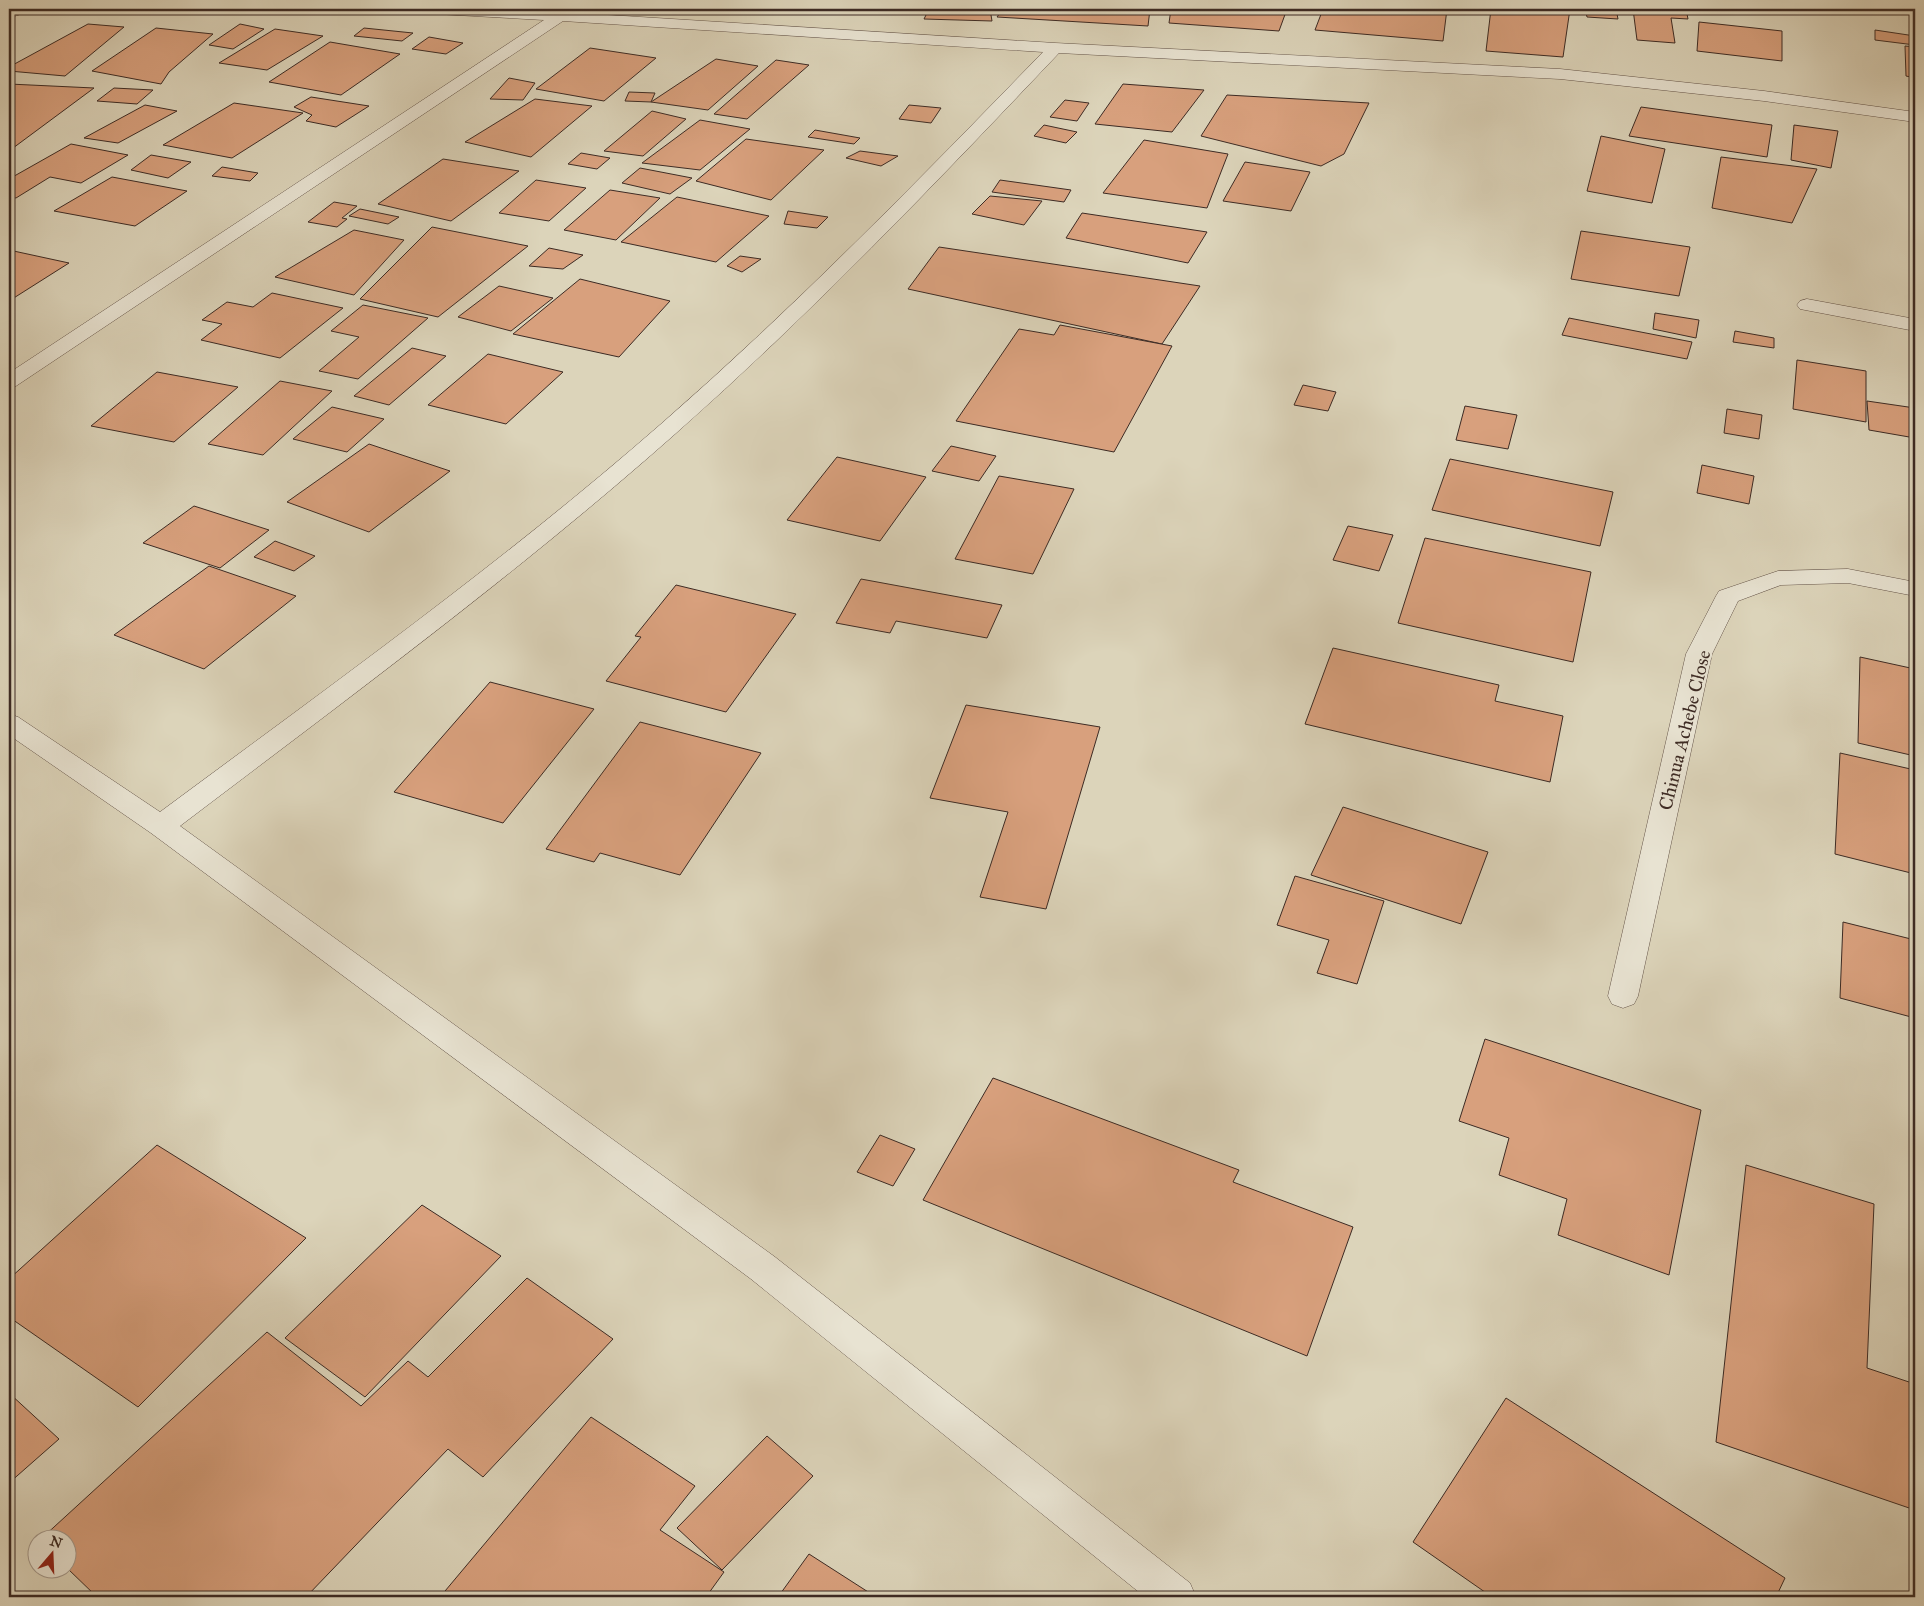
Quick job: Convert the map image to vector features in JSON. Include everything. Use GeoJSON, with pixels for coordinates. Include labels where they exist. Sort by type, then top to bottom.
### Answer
{"type":"FeatureCollection","features":[{"type":"Feature","properties":{"kind":"street"},"geometry":{"type":"LineString","coordinates":[[9,14],[22,9]]}},
{"type":"Feature","properties":{"kind":"street"},"geometry":{"type":"LineString","coordinates":[[420,9],[560,16],[1055,48],[1560,74],[1764,96],[1915,116]]}},
{"type":"Feature","properties":{"kind":"street"},"geometry":{"type":"LineString","coordinates":[[9,382],[560,16]]}},
{"type":"Feature","properties":{"kind":"street"},"geometry":{"type":"LineString","coordinates":[[161,826],[514,558],[666,431],[770,337],[934,174],[1055,48]]}},
{"type":"Feature","properties":{"kind":"street"},"geometry":{"type":"LineString","coordinates":[[1807,305],[1915,325]]}},
{"type":"Feature","properties":{"kind":"street","name":"Chinua Achebe Close"},"geometry":{"type":"LineString","coordinates":[[1623,996],[1699,654],[1728,596],[1778,578],[1848,576],[1915,589]]}},
{"type":"Feature","properties":{"kind":"street"},"geometry":{"type":"LineString","coordinates":[[9,723],[161,826],[763,1268],[1176,1597]]}},
{"type":"Feature","properties":{"kind":"building"},"geometry":{"type":"Polygon","coordinates":[[[929,9],[990,9],[992,21],[924,19],[929,9]]]}},
{"type":"Feature","properties":{"kind":"building"},"geometry":{"type":"Polygon","coordinates":[[[1003,9],[1150,9],[1148,26],[997,17],[1003,9]]]}},
{"type":"Feature","properties":{"kind":"building"},"geometry":{"type":"Polygon","coordinates":[[[1171,9],[1287,9],[1279,31],[1169,23],[1171,9]]]}},
{"type":"Feature","properties":{"kind":"building"},"geometry":{"type":"Polygon","coordinates":[[[1323,9],[1447,9],[1443,41],[1315,30],[1323,9]]]}},
{"type":"Feature","properties":{"kind":"building"},"geometry":{"type":"Polygon","coordinates":[[[1491,9],[1570,9],[1563,57],[1486,51],[1491,9]]]}},
{"type":"Feature","properties":{"kind":"building"},"geometry":{"type":"Polygon","coordinates":[[[1585,9],[1616,9],[1618,19],[1587,17],[1585,9]]]}},
{"type":"Feature","properties":{"kind":"building"},"geometry":{"type":"Polygon","coordinates":[[[1633,9],[1686,9],[1688,19],[1671,18],[1675,43],[1637,40],[1633,9]]]}},
{"type":"Feature","properties":{"kind":"building"},"geometry":{"type":"Polygon","coordinates":[[[1721,9],[1785,9],[1785,11],[1761,14],[1721,9]]]}},
{"type":"Feature","properties":{"kind":"building"},"geometry":{"type":"Polygon","coordinates":[[[1699,22],[1782,31],[1782,61],[1697,51],[1699,22]]]}},
{"type":"Feature","properties":{"kind":"building"},"geometry":{"type":"Polygon","coordinates":[[[88,24],[124,27],[65,76],[9,71],[9,67],[88,24]]]}},
{"type":"Feature","properties":{"kind":"building"},"geometry":{"type":"Polygon","coordinates":[[[240,24],[264,29],[233,49],[209,45],[240,24]]]}},
{"type":"Feature","properties":{"kind":"building"},"geometry":{"type":"Polygon","coordinates":[[[156,28],[213,34],[169,72],[161,84],[92,71],[156,28]]]}},
{"type":"Feature","properties":{"kind":"building"},"geometry":{"type":"Polygon","coordinates":[[[364,28],[413,33],[402,41],[354,36],[364,28]]]}},
{"type":"Feature","properties":{"kind":"building"},"geometry":{"type":"Polygon","coordinates":[[[275,29],[323,36],[267,70],[219,63],[275,29]]]}},
{"type":"Feature","properties":{"kind":"building"},"geometry":{"type":"Polygon","coordinates":[[[1875,30],[1915,36],[1915,45],[1875,40],[1875,30]]]}},
{"type":"Feature","properties":{"kind":"building"},"geometry":{"type":"Polygon","coordinates":[[[429,37],[463,43],[446,54],[412,49],[429,37]]]}},
{"type":"Feature","properties":{"kind":"building"},"geometry":{"type":"Polygon","coordinates":[[[330,42],[400,54],[341,95],[269,82],[330,42]]]}},
{"type":"Feature","properties":{"kind":"building"},"geometry":{"type":"Polygon","coordinates":[[[1905,46],[1915,47],[1915,78],[1906,76],[1905,46]]]}},
{"type":"Feature","properties":{"kind":"building"},"geometry":{"type":"Polygon","coordinates":[[[590,48],[656,58],[604,101],[536,89],[590,48]]]}},
{"type":"Feature","properties":{"kind":"building"},"geometry":{"type":"Polygon","coordinates":[[[716,59],[758,66],[708,110],[651,102],[716,59]]]}},
{"type":"Feature","properties":{"kind":"building"},"geometry":{"type":"Polygon","coordinates":[[[776,60],[809,65],[747,119],[714,114],[776,60]]]}},
{"type":"Feature","properties":{"kind":"building"},"geometry":{"type":"Polygon","coordinates":[[[509,78],[535,83],[523,100],[490,99],[509,78]]]}},
{"type":"Feature","properties":{"kind":"building"},"geometry":{"type":"Polygon","coordinates":[[[9,84],[94,88],[9,151],[9,84]]]}},
{"type":"Feature","properties":{"kind":"building"},"geometry":{"type":"Polygon","coordinates":[[[1123,84],[1204,90],[1172,132],[1095,124],[1123,84]]]}},
{"type":"Feature","properties":{"kind":"building"},"geometry":{"type":"Polygon","coordinates":[[[114,88],[153,90],[137,104],[97,101],[114,88]]]}},
{"type":"Feature","properties":{"kind":"building"},"geometry":{"type":"Polygon","coordinates":[[[629,92],[655,93],[651,102],[625,101],[629,92]]]}},
{"type":"Feature","properties":{"kind":"building"},"geometry":{"type":"Polygon","coordinates":[[[1227,95],[1369,103],[1344,154],[1321,166],[1201,136],[1227,95]]]}},
{"type":"Feature","properties":{"kind":"building"},"geometry":{"type":"Polygon","coordinates":[[[311,97],[369,106],[336,127],[306,121],[312,115],[294,107],[311,97]]]}},
{"type":"Feature","properties":{"kind":"building"},"geometry":{"type":"Polygon","coordinates":[[[535,99],[592,106],[531,157],[465,142],[535,99]]]}},
{"type":"Feature","properties":{"kind":"building"},"geometry":{"type":"Polygon","coordinates":[[[1065,100],[1089,103],[1077,121],[1050,117],[1065,100]]]}},
{"type":"Feature","properties":{"kind":"building"},"geometry":{"type":"Polygon","coordinates":[[[234,103],[303,113],[232,158],[163,145],[234,103]]]}},
{"type":"Feature","properties":{"kind":"building"},"geometry":{"type":"Polygon","coordinates":[[[145,105],[177,111],[118,143],[84,138],[145,105]]]}},
{"type":"Feature","properties":{"kind":"building"},"geometry":{"type":"Polygon","coordinates":[[[909,105],[941,108],[931,123],[899,119],[909,105]]]}},
{"type":"Feature","properties":{"kind":"building"},"geometry":{"type":"Polygon","coordinates":[[[1641,107],[1772,125],[1767,157],[1629,136],[1641,107]]]}},
{"type":"Feature","properties":{"kind":"building"},"geometry":{"type":"Polygon","coordinates":[[[652,111],[686,119],[643,156],[604,151],[652,111]]]}},
{"type":"Feature","properties":{"kind":"building"},"geometry":{"type":"Polygon","coordinates":[[[700,120],[750,129],[700,170],[642,163],[700,120]]]}},
{"type":"Feature","properties":{"kind":"building"},"geometry":{"type":"Polygon","coordinates":[[[1044,125],[1077,132],[1066,143],[1034,136],[1044,125]]]}},
{"type":"Feature","properties":{"kind":"building"},"geometry":{"type":"Polygon","coordinates":[[[1794,125],[1838,131],[1831,168],[1791,160],[1794,125]]]}},
{"type":"Feature","properties":{"kind":"building"},"geometry":{"type":"Polygon","coordinates":[[[815,130],[860,138],[854,144],[808,137],[815,130]]]}},
{"type":"Feature","properties":{"kind":"building"},"geometry":{"type":"Polygon","coordinates":[[[1601,136],[1665,149],[1652,203],[1587,191],[1601,136]]]}},
{"type":"Feature","properties":{"kind":"building"},"geometry":{"type":"Polygon","coordinates":[[[746,139],[824,150],[771,200],[696,181],[746,139]]]}},
{"type":"Feature","properties":{"kind":"building"},"geometry":{"type":"Polygon","coordinates":[[[1144,140],[1228,154],[1207,208],[1103,193],[1144,140]]]}},
{"type":"Feature","properties":{"kind":"building"},"geometry":{"type":"Polygon","coordinates":[[[71,144],[128,155],[81,183],[50,177],[16,198],[9,197],[9,179],[71,144]]]}},
{"type":"Feature","properties":{"kind":"building"},"geometry":{"type":"Polygon","coordinates":[[[860,151],[898,156],[881,166],[846,158],[860,151]]]}},
{"type":"Feature","properties":{"kind":"building"},"geometry":{"type":"Polygon","coordinates":[[[581,153],[610,158],[597,169],[568,164],[581,153]]]}},
{"type":"Feature","properties":{"kind":"building"},"geometry":{"type":"Polygon","coordinates":[[[151,155],[191,162],[168,178],[131,170],[151,155]]]}},
{"type":"Feature","properties":{"kind":"building"},"geometry":{"type":"Polygon","coordinates":[[[1721,157],[1817,169],[1792,223],[1712,208],[1721,157]]]}},
{"type":"Feature","properties":{"kind":"building"},"geometry":{"type":"Polygon","coordinates":[[[443,159],[519,171],[451,221],[378,204],[443,159]]]}},
{"type":"Feature","properties":{"kind":"building"},"geometry":{"type":"Polygon","coordinates":[[[1245,162],[1310,172],[1291,211],[1223,201],[1245,162]]]}},
{"type":"Feature","properties":{"kind":"building"},"geometry":{"type":"Polygon","coordinates":[[[222,167],[258,173],[250,181],[212,176],[222,167]]]}},
{"type":"Feature","properties":{"kind":"building"},"geometry":{"type":"Polygon","coordinates":[[[640,168],[692,178],[670,194],[622,183],[640,168]]]}},
{"type":"Feature","properties":{"kind":"building"},"geometry":{"type":"Polygon","coordinates":[[[112,177],[187,191],[135,226],[54,211],[112,177]]]}},
{"type":"Feature","properties":{"kind":"building"},"geometry":{"type":"Polygon","coordinates":[[[536,180],[586,188],[549,221],[499,213],[536,180]]]}},
{"type":"Feature","properties":{"kind":"building"},"geometry":{"type":"Polygon","coordinates":[[[1000,180],[1071,190],[1064,202],[992,192],[1000,180]]]}},
{"type":"Feature","properties":{"kind":"building"},"geometry":{"type":"Polygon","coordinates":[[[610,190],[660,198],[616,240],[564,230],[610,190]]]}},
{"type":"Feature","properties":{"kind":"building"},"geometry":{"type":"Polygon","coordinates":[[[990,196],[1042,201],[1024,225],[972,214],[990,196]]]}},
{"type":"Feature","properties":{"kind":"building"},"geometry":{"type":"Polygon","coordinates":[[[677,197],[769,216],[716,262],[621,242],[677,197]]]}},
{"type":"Feature","properties":{"kind":"building"},"geometry":{"type":"Polygon","coordinates":[[[334,202],[357,206],[342,218],[347,219],[337,227],[308,222],[334,202]]]}},
{"type":"Feature","properties":{"kind":"building"},"geometry":{"type":"Polygon","coordinates":[[[360,209],[399,217],[388,224],[349,216],[360,209]]]}},
{"type":"Feature","properties":{"kind":"building"},"geometry":{"type":"Polygon","coordinates":[[[788,211],[828,217],[817,228],[784,224],[788,211]]]}},
{"type":"Feature","properties":{"kind":"building"},"geometry":{"type":"Polygon","coordinates":[[[1082,213],[1207,232],[1188,263],[1066,238],[1082,213]]]}},
{"type":"Feature","properties":{"kind":"building"},"geometry":{"type":"Polygon","coordinates":[[[432,227],[528,246],[438,317],[360,299],[432,227]]]}},
{"type":"Feature","properties":{"kind":"building"},"geometry":{"type":"Polygon","coordinates":[[[354,230],[404,240],[354,295],[275,277],[354,230]]]}},
{"type":"Feature","properties":{"kind":"building"},"geometry":{"type":"Polygon","coordinates":[[[1581,231],[1690,247],[1679,296],[1571,279],[1581,231]]]}},
{"type":"Feature","properties":{"kind":"building"},"geometry":{"type":"Polygon","coordinates":[[[939,247],[1200,286],[1162,344],[908,289],[939,247]]]}},
{"type":"Feature","properties":{"kind":"building"},"geometry":{"type":"Polygon","coordinates":[[[549,248],[583,255],[563,269],[529,266],[549,248]]]}},
{"type":"Feature","properties":{"kind":"building"},"geometry":{"type":"Polygon","coordinates":[[[9,250],[69,263],[9,301],[9,250]]]}},
{"type":"Feature","properties":{"kind":"building"},"geometry":{"type":"Polygon","coordinates":[[[740,256],[761,259],[742,272],[727,266],[740,256]]]}},
{"type":"Feature","properties":{"kind":"building"},"geometry":{"type":"Polygon","coordinates":[[[580,279],[670,301],[619,357],[513,334],[580,279]]]}},
{"type":"Feature","properties":{"kind":"building"},"geometry":{"type":"Polygon","coordinates":[[[499,286],[553,298],[511,331],[458,317],[499,286]]]}},
{"type":"Feature","properties":{"kind":"building"},"geometry":{"type":"Polygon","coordinates":[[[272,293],[343,308],[280,358],[201,340],[222,324],[202,320],[227,302],[253,307],[272,293]]]}},
{"type":"Feature","properties":{"kind":"building"},"geometry":{"type":"Polygon","coordinates":[[[363,305],[428,318],[358,379],[319,371],[359,337],[331,331],[363,305]]]}},
{"type":"Feature","properties":{"kind":"building"},"geometry":{"type":"Polygon","coordinates":[[[1655,313],[1699,320],[1696,338],[1653,329],[1655,313]]]}},
{"type":"Feature","properties":{"kind":"building"},"geometry":{"type":"Polygon","coordinates":[[[1569,318],[1692,342],[1687,359],[1562,335],[1569,318]]]}},
{"type":"Feature","properties":{"kind":"building"},"geometry":{"type":"Polygon","coordinates":[[[1060,325],[1172,346],[1114,452],[956,421],[1019,329],[1054,335],[1060,325]]]}},
{"type":"Feature","properties":{"kind":"building"},"geometry":{"type":"Polygon","coordinates":[[[1735,331],[1774,338],[1774,348],[1733,342],[1735,331]]]}},
{"type":"Feature","properties":{"kind":"building"},"geometry":{"type":"Polygon","coordinates":[[[412,348],[446,356],[389,405],[354,396],[412,348]]]}},
{"type":"Feature","properties":{"kind":"building"},"geometry":{"type":"Polygon","coordinates":[[[488,354],[563,372],[506,424],[428,405],[488,354]]]}},
{"type":"Feature","properties":{"kind":"building"},"geometry":{"type":"Polygon","coordinates":[[[1797,360],[1866,371],[1866,422],[1793,409],[1797,360]]]}},
{"type":"Feature","properties":{"kind":"building"},"geometry":{"type":"Polygon","coordinates":[[[157,372],[238,387],[174,442],[91,426],[157,372]]]}},
{"type":"Feature","properties":{"kind":"building"},"geometry":{"type":"Polygon","coordinates":[[[280,381],[332,391],[263,455],[208,444],[280,381]]]}},
{"type":"Feature","properties":{"kind":"building"},"geometry":{"type":"Polygon","coordinates":[[[1303,385],[1336,392],[1328,411],[1294,405],[1303,385]]]}},
{"type":"Feature","properties":{"kind":"building"},"geometry":{"type":"Polygon","coordinates":[[[1867,401],[1915,408],[1915,438],[1869,430],[1867,401]]]}},
{"type":"Feature","properties":{"kind":"building"},"geometry":{"type":"Polygon","coordinates":[[[1465,406],[1517,415],[1508,449],[1456,440],[1465,406]]]}},
{"type":"Feature","properties":{"kind":"building"},"geometry":{"type":"Polygon","coordinates":[[[332,407],[384,419],[347,452],[293,439],[332,407]]]}},
{"type":"Feature","properties":{"kind":"building"},"geometry":{"type":"Polygon","coordinates":[[[1727,409],[1762,415],[1759,439],[1724,433],[1727,409]]]}},
{"type":"Feature","properties":{"kind":"building"},"geometry":{"type":"Polygon","coordinates":[[[369,444],[450,471],[369,532],[287,502],[369,444]]]}},
{"type":"Feature","properties":{"kind":"building"},"geometry":{"type":"Polygon","coordinates":[[[951,446],[996,456],[979,481],[932,471],[951,446]]]}},
{"type":"Feature","properties":{"kind":"building"},"geometry":{"type":"Polygon","coordinates":[[[837,457],[926,477],[880,541],[787,520],[837,457]]]}},
{"type":"Feature","properties":{"kind":"building"},"geometry":{"type":"Polygon","coordinates":[[[1450,459],[1613,492],[1600,546],[1432,510],[1450,459]]]}},
{"type":"Feature","properties":{"kind":"building"},"geometry":{"type":"Polygon","coordinates":[[[1702,465],[1754,476],[1749,504],[1697,493],[1702,465]]]}},
{"type":"Feature","properties":{"kind":"building"},"geometry":{"type":"Polygon","coordinates":[[[999,476],[1074,489],[1033,574],[955,559],[999,476]]]}},
{"type":"Feature","properties":{"kind":"building"},"geometry":{"type":"Polygon","coordinates":[[[194,506],[269,530],[220,568],[143,543],[194,506]]]}},
{"type":"Feature","properties":{"kind":"building"},"geometry":{"type":"Polygon","coordinates":[[[1348,526],[1393,535],[1379,571],[1333,560],[1348,526]]]}},
{"type":"Feature","properties":{"kind":"building"},"geometry":{"type":"Polygon","coordinates":[[[1425,538],[1591,572],[1573,662],[1398,623],[1425,538]]]}},
{"type":"Feature","properties":{"kind":"building"},"geometry":{"type":"Polygon","coordinates":[[[275,541],[315,556],[294,571],[254,557],[275,541]]]}},
{"type":"Feature","properties":{"kind":"building"},"geometry":{"type":"Polygon","coordinates":[[[209,566],[296,596],[204,669],[114,635],[209,566]]]}},
{"type":"Feature","properties":{"kind":"building"},"geometry":{"type":"Polygon","coordinates":[[[861,579],[1002,605],[987,638],[896,621],[890,633],[836,623],[861,579]]]}},
{"type":"Feature","properties":{"kind":"building"},"geometry":{"type":"Polygon","coordinates":[[[676,585],[796,614],[726,712],[606,681],[641,637],[635,636],[676,585]]]}},
{"type":"Feature","properties":{"kind":"building"},"geometry":{"type":"Polygon","coordinates":[[[1333,648],[1499,685],[1495,701],[1563,716],[1550,782],[1305,724],[1333,648]]]}},
{"type":"Feature","properties":{"kind":"building"},"geometry":{"type":"Polygon","coordinates":[[[1860,657],[1915,669],[1915,756],[1858,743],[1860,657]]]}},
{"type":"Feature","properties":{"kind":"building"},"geometry":{"type":"Polygon","coordinates":[[[490,682],[594,709],[503,823],[394,792],[490,682]]]}},
{"type":"Feature","properties":{"kind":"building"},"geometry":{"type":"Polygon","coordinates":[[[966,705],[1100,727],[1046,909],[980,897],[1008,812],[930,798],[966,705]]]}},
{"type":"Feature","properties":{"kind":"building"},"geometry":{"type":"Polygon","coordinates":[[[640,722],[761,753],[680,875],[600,853],[594,862],[546,849],[640,722]]]}},
{"type":"Feature","properties":{"kind":"building"},"geometry":{"type":"Polygon","coordinates":[[[1840,753],[1915,770],[1915,874],[1835,854],[1840,753]]]}},
{"type":"Feature","properties":{"kind":"building"},"geometry":{"type":"Polygon","coordinates":[[[1343,807],[1488,852],[1461,924],[1311,875],[1343,807]]]}},
{"type":"Feature","properties":{"kind":"building"},"geometry":{"type":"Polygon","coordinates":[[[1295,876],[1384,901],[1357,984],[1317,973],[1329,940],[1277,925],[1295,876]]]}},
{"type":"Feature","properties":{"kind":"building"},"geometry":{"type":"Polygon","coordinates":[[[1843,922],[1915,940],[1915,1018],[1840,998],[1843,922]]]}},
{"type":"Feature","properties":{"kind":"building"},"geometry":{"type":"Polygon","coordinates":[[[1485,1039],[1701,1110],[1669,1275],[1558,1235],[1567,1199],[1499,1175],[1509,1138],[1459,1121],[1485,1039]]]}},
{"type":"Feature","properties":{"kind":"building"},"geometry":{"type":"Polygon","coordinates":[[[993,1078],[1239,1170],[1233,1182],[1353,1227],[1307,1356],[923,1200],[993,1078]]]}},
{"type":"Feature","properties":{"kind":"building"},"geometry":{"type":"Polygon","coordinates":[[[880,1135],[915,1149],[893,1186],[857,1172],[880,1135]]]}},
{"type":"Feature","properties":{"kind":"building"},"geometry":{"type":"Polygon","coordinates":[[[157,1145],[306,1238],[138,1407],[9,1317],[9,1279],[157,1145]]]}},
{"type":"Feature","properties":{"kind":"building"},"geometry":{"type":"Polygon","coordinates":[[[1746,1165],[1874,1204],[1867,1368],[1915,1384],[1915,1510],[1716,1442],[1746,1165]]]}},
{"type":"Feature","properties":{"kind":"building"},"geometry":{"type":"Polygon","coordinates":[[[422,1205],[501,1256],[365,1397],[285,1338],[422,1205]]]}},
{"type":"Feature","properties":{"kind":"building"},"geometry":{"type":"Polygon","coordinates":[[[527,1278],[613,1339],[483,1477],[448,1449],[306,1597],[97,1597],[77,1578],[78,1528],[53,1528],[267,1332],[361,1406],[408,1361],[428,1377],[527,1278]]]}},
{"type":"Feature","properties":{"kind":"building"},"geometry":{"type":"Polygon","coordinates":[[[9,1393],[59,1439],[9,1483],[9,1393]]]}},
{"type":"Feature","properties":{"kind":"building"},"geometry":{"type":"Polygon","coordinates":[[[1506,1398],[1785,1578],[1776,1597],[1492,1597],[1413,1542],[1506,1398]]]}},
{"type":"Feature","properties":{"kind":"building"},"geometry":{"type":"Polygon","coordinates":[[[591,1417],[695,1486],[660,1530],[724,1572],[706,1597],[440,1597],[591,1417]]]}},
{"type":"Feature","properties":{"kind":"building"},"geometry":{"type":"Polygon","coordinates":[[[767,1436],[813,1476],[722,1570],[677,1528],[767,1436]]]}},
{"type":"Feature","properties":{"kind":"building"},"geometry":{"type":"Polygon","coordinates":[[[809,1554],[876,1597],[778,1597],[809,1554]]]}}]}
